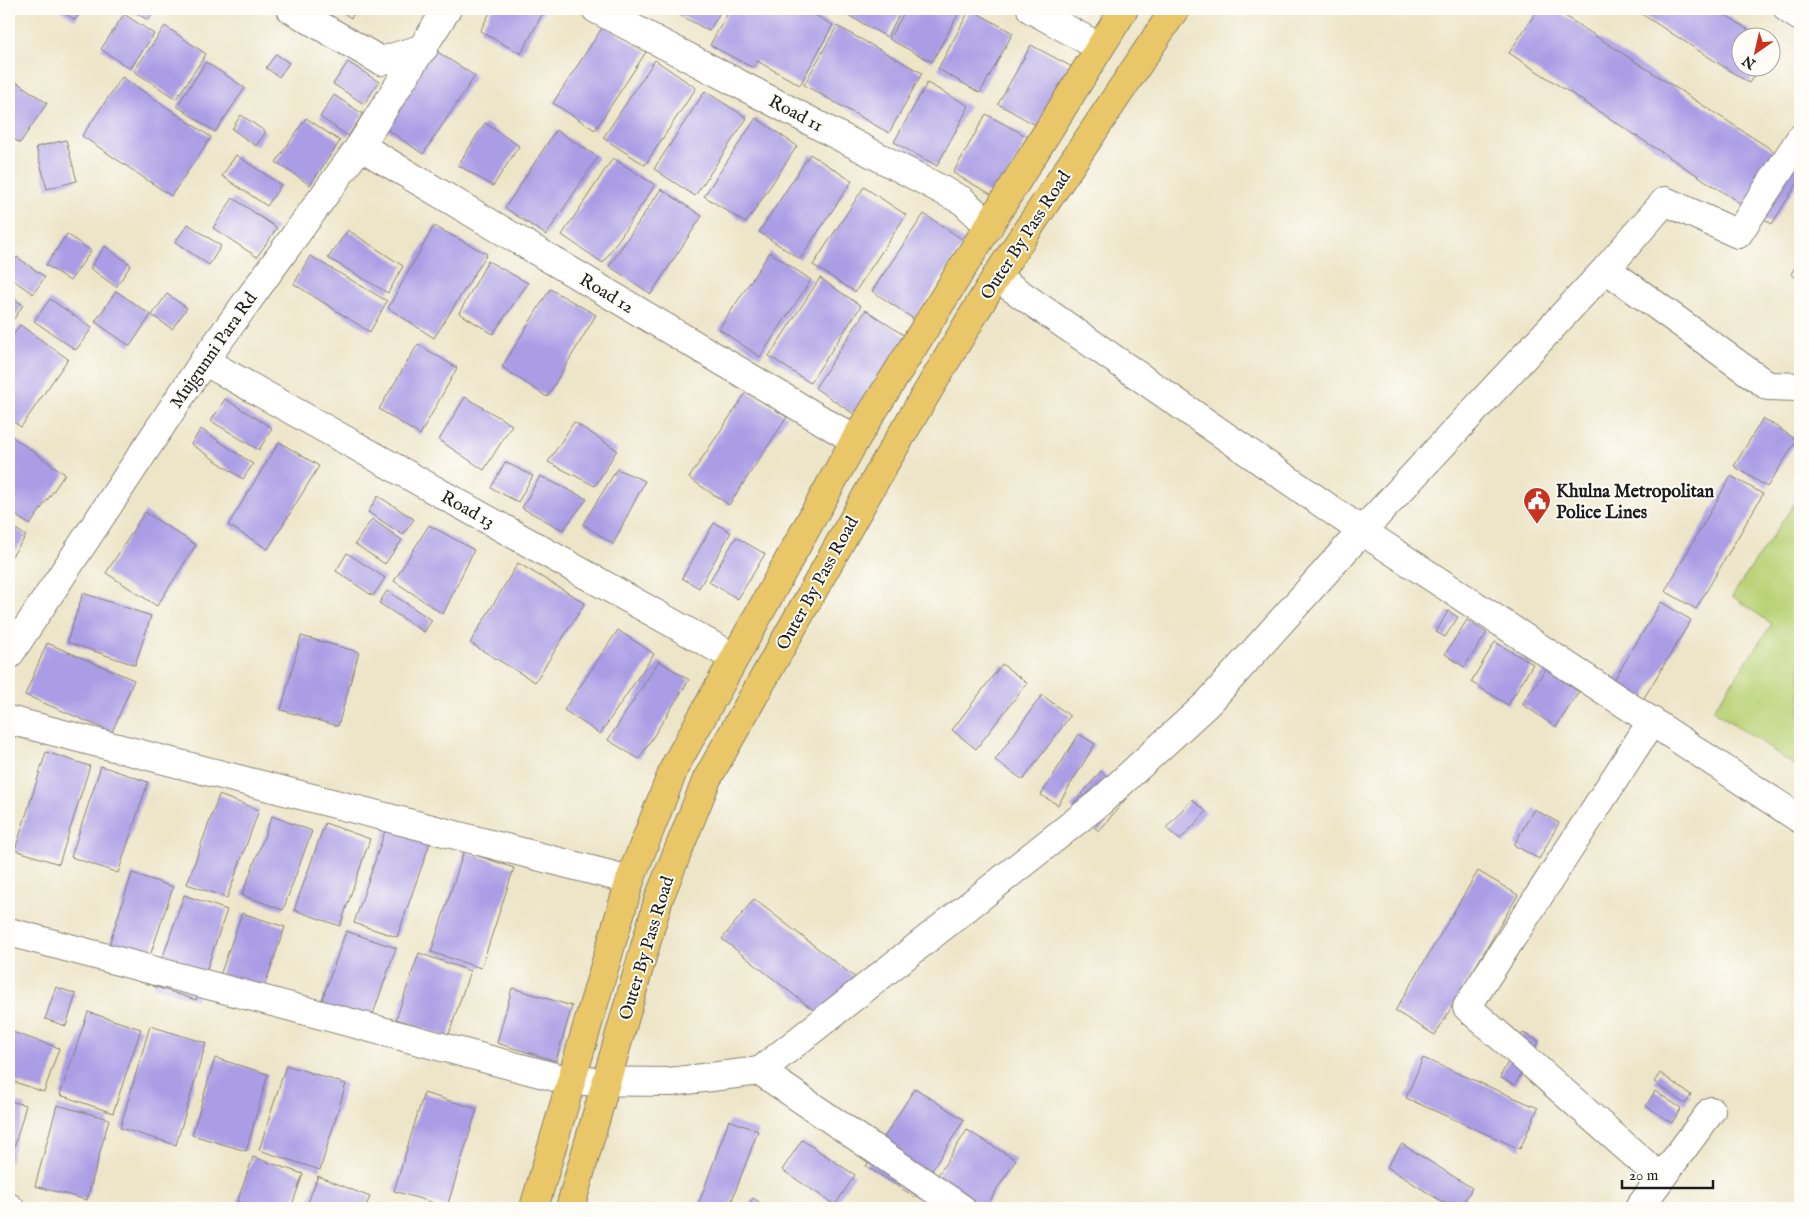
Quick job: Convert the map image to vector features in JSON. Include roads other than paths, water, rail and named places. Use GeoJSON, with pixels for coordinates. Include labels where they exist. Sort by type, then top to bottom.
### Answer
{"type":"FeatureCollection","features":[{"type":"Feature","properties":{"kind":"main road","name":"Outer By Pass Road"},"geometry":{"type":"LineString","coordinates":[[534,1208],[630,880],[675,766],[855,440],[1099,46],[1124,9]]}},
{"type":"Feature","properties":{"kind":"main road","name":"Outer By Pass Road"},"geometry":{"type":"LineString","coordinates":[[570,1208],[658,898],[706,779],[886,461],[996,277],[1175,9]]}},
{"type":"Feature","properties":{"kind":"street"},"geometry":{"type":"LineString","coordinates":[[291,9],[381,61],[424,48]]}},
{"type":"Feature","properties":{"kind":"street","name":"Mujgunni Para Rd"},"geometry":{"type":"LineString","coordinates":[[9,655],[204,361],[360,146],[447,9]]}},
{"type":"Feature","properties":{"kind":"street","name":"Road 11"},"geometry":{"type":"LineString","coordinates":[[596,9],[963,200],[989,226]]}},
{"type":"Feature","properties":{"kind":"street"},"geometry":{"type":"LineString","coordinates":[[1031,9],[1099,46]]}},
{"type":"Feature","properties":{"kind":"street"},"geometry":{"type":"LineString","coordinates":[[1788,9],[1800,17]]}},
{"type":"Feature","properties":{"kind":"street"},"geometry":{"type":"LineString","coordinates":[[9,932],[570,1081],[606,1083],[670,1082],[760,1071],[1099,803],[1208,703],[1362,531],[1606,269],[1665,201],[1738,234],[1800,140]]}},
{"type":"Feature","properties":{"kind":"street","name":"Road 12"},"geometry":{"type":"LineString","coordinates":[[360,146],[855,440]]}},
{"type":"Feature","properties":{"kind":"street"},"geometry":{"type":"LineString","coordinates":[[1606,269],[1768,386],[1800,387]]}},
{"type":"Feature","properties":{"kind":"street"},"geometry":{"type":"LineString","coordinates":[[996,277],[1362,531],[1800,819]]}},
{"type":"Feature","properties":{"kind":"street","name":"Road 13"},"geometry":{"type":"LineString","coordinates":[[204,361],[734,657]]}},
{"type":"Feature","properties":{"kind":"street"},"geometry":{"type":"LineString","coordinates":[[9,720],[630,880]]}},
{"type":"Feature","properties":{"kind":"street"},"geometry":{"type":"LineString","coordinates":[[1652,722],[1467,1007],[1661,1178]]}},
{"type":"Feature","properties":{"kind":"street"},"geometry":{"type":"LineString","coordinates":[[760,1071],[962,1208]]}},
{"type":"Feature","properties":{"kind":"street"},"geometry":{"type":"LineString","coordinates":[[1639,1208],[1711,1110]]}},
{"type":"Feature","properties":{"kind":"place","name":"Khulna Metropolitan Police Lines"},"geometry":{"type":"Point","coordinates":[1537,525]}}]}
